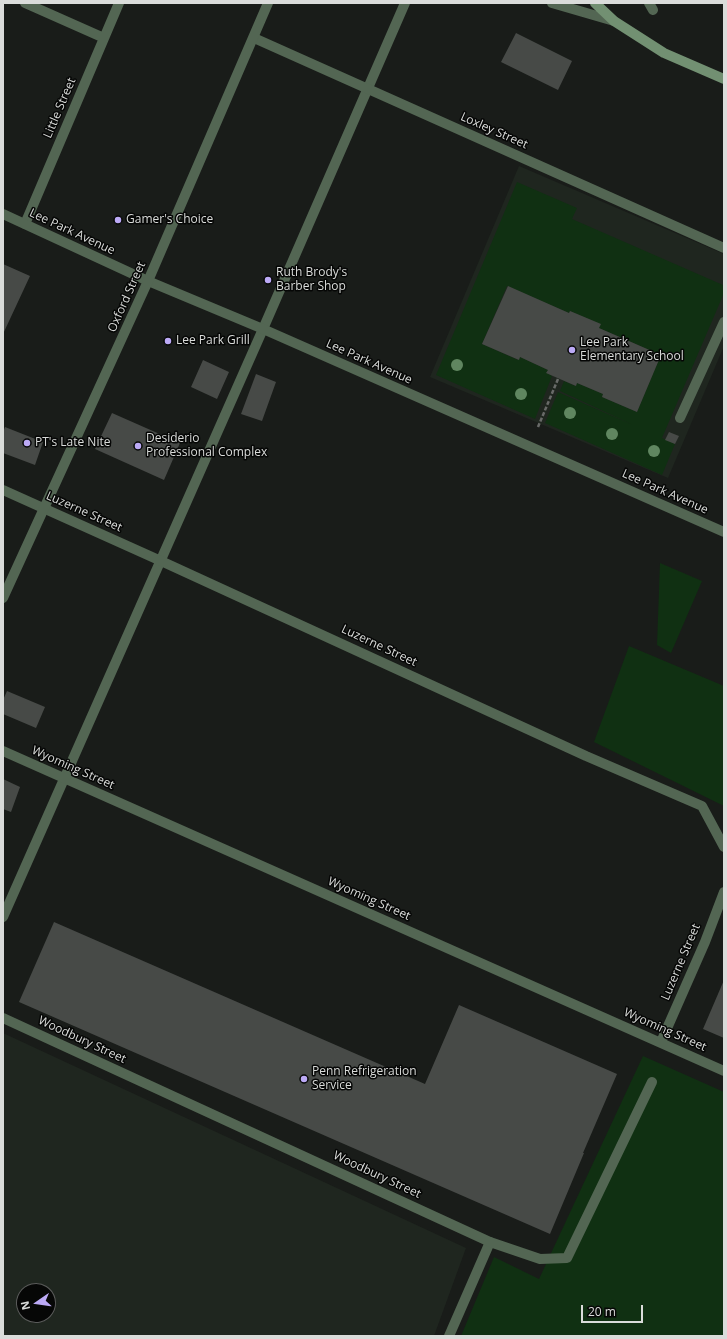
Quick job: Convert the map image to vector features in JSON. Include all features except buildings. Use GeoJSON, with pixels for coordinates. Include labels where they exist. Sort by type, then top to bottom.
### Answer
{"type":"FeatureCollection","features":[{"type":"Feature","properties":{"kind":"main road"},"geometry":{"type":"LineString","coordinates":[[595,3],[614,21],[664,53],[724,79]]}},
{"type":"Feature","properties":{"kind":"street"},"geometry":{"type":"LineString","coordinates":[[25,3],[104,38]]}},
{"type":"Feature","properties":{"kind":"street","name":"Little Street"},"geometry":{"type":"LineString","coordinates":[[25,224],[120,3]]}},
{"type":"Feature","properties":{"kind":"street","name":"Oxford Street"},"geometry":{"type":"LineString","coordinates":[[3,598],[148,281],[268,3]]}},
{"type":"Feature","properties":{"kind":"street"},"geometry":{"type":"LineString","coordinates":[[3,917],[161,561],[405,3]]}},
{"type":"Feature","properties":{"kind":"street"},"geometry":{"type":"LineString","coordinates":[[552,3],[614,21]]}},
{"type":"Feature","properties":{"kind":"street","name":"Loxley Street"},"geometry":{"type":"LineString","coordinates":[[254,38],[724,248]]}},
{"type":"Feature","properties":{"kind":"street","name":"Lee Park Avenue"},"geometry":{"type":"LineString","coordinates":[[3,214],[148,281],[263,329],[724,532]]}},
{"type":"Feature","properties":{"kind":"street"},"geometry":{"type":"LineString","coordinates":[[680,418],[724,322]]}},
{"type":"Feature","properties":{"kind":"street","name":"Luzerne Street"},"geometry":{"type":"LineString","coordinates":[[3,490],[586,756],[702,806],[724,846]]}},
{"type":"Feature","properties":{"kind":"street","name":"Wyoming Street"},"geometry":{"type":"LineString","coordinates":[[3,751],[724,1071]]}},
{"type":"Feature","properties":{"kind":"street","name":"Luzerne Street"},"geometry":{"type":"LineString","coordinates":[[661,1042],[705,942],[724,892]]}},
{"type":"Feature","properties":{"kind":"street","name":"Woodbury Street"},"geometry":{"type":"LineString","coordinates":[[3,1018],[490,1242],[540,1259],[567,1258],[652,1082]]}},
{"type":"Feature","properties":{"kind":"street"},"geometry":{"type":"LineString","coordinates":[[449,1336],[490,1242]]}},
{"type":"Feature","properties":{"kind":"path"},"geometry":{"type":"LineString","coordinates":[[538,427],[558,378]]}},
{"type":"Feature","properties":{"kind":"shaded area"},"geometry":{"type":"Polygon","coordinates":[[[519,166],[724,254],[724,346],[668,478],[430,377],[519,166]]]}},
{"type":"Feature","properties":{"kind":"shaded area"},"geometry":{"type":"Polygon","coordinates":[[[3,1033],[466,1248],[434,1336],[3,1336],[3,1033]]]}},
{"type":"Feature","properties":{"kind":"green space"},"geometry":{"type":"Polygon","coordinates":[[[517,182],[577,208],[572,219],[723,285],[724,287],[724,293],[662,438],[675,444],[662,475],[545,423],[558,392],[633,425],[560,391],[564,381],[575,386],[577,383],[603,394],[602,397],[637,412],[661,355],[599,328],[600,324],[570,311],[569,313],[507,286],[482,344],[518,360],[520,357],[548,370],[547,373],[552,376],[535,419],[436,375],[517,182]]]}},
{"type":"Feature","properties":{"kind":"green space"},"geometry":{"type":"Polygon","coordinates":[[[660,563],[702,581],[671,653],[657,645],[660,563]]]}},
{"type":"Feature","properties":{"kind":"green space"},"geometry":{"type":"Polygon","coordinates":[[[629,646],[724,686],[724,806],[594,742],[629,646]]]}},
{"type":"Feature","properties":{"kind":"green space"},"geometry":{"type":"Polygon","coordinates":[[[643,1056],[724,1092],[724,1336],[461,1336],[494,1257],[539,1279],[643,1056]]]}},
{"type":"Feature","properties":{"kind":"place","name":"Gamer's Choice"},"geometry":{"type":"Point","coordinates":[118,220]}},
{"type":"Feature","properties":{"kind":"place","name":"Ruth Brody's Barber Shop"},"geometry":{"type":"Point","coordinates":[268,280]}},
{"type":"Feature","properties":{"kind":"place","name":"Lee Park Grill"},"geometry":{"type":"Point","coordinates":[168,341]}},
{"type":"Feature","properties":{"kind":"place","name":"Lee Park Elementary School"},"geometry":{"type":"Point","coordinates":[572,350]}},
{"type":"Feature","properties":{"kind":"place","name":"PT's Late Nite"},"geometry":{"type":"Point","coordinates":[27,443]}},
{"type":"Feature","properties":{"kind":"place","name":"Desiderio Professional Complex"},"geometry":{"type":"Point","coordinates":[138,446]}},
{"type":"Feature","properties":{"kind":"place","name":"Penn Refrigeration Service"},"geometry":{"type":"Point","coordinates":[304,1079]}}]}
